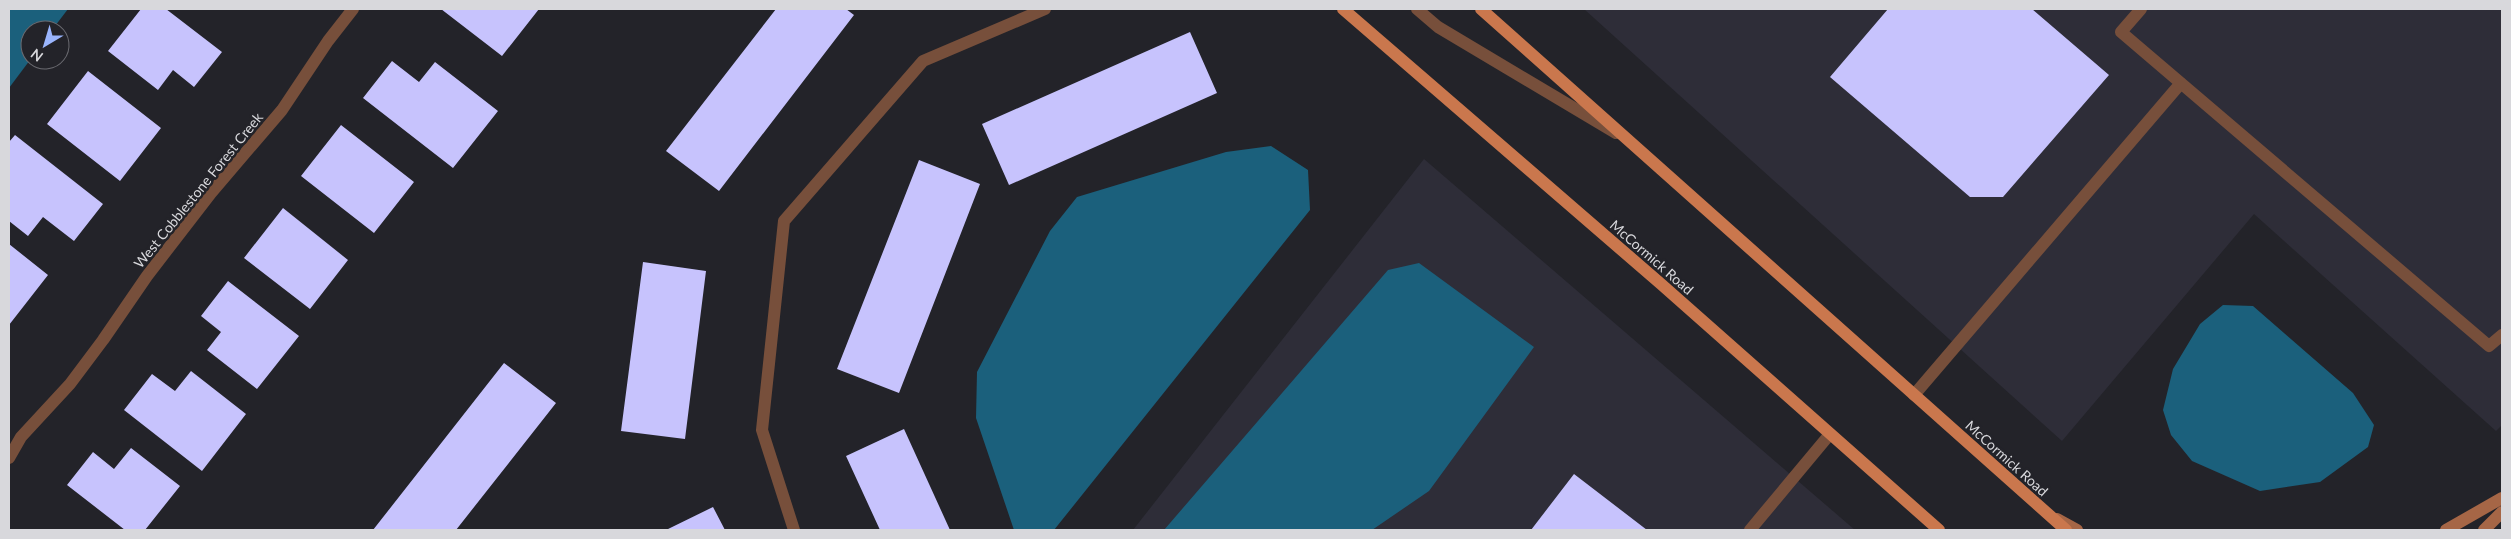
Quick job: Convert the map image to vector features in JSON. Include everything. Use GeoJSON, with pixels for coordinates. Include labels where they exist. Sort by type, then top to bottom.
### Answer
{"type":"FeatureCollection","features":[{"type":"Feature","properties":{"kind":"main road","name":"McCormick Road"},"geometry":{"type":"LineString","coordinates":[[1343,9],[1939,530]]}},
{"type":"Feature","properties":{"kind":"main road","name":"McCormick Road"},"geometry":{"type":"LineString","coordinates":[[1481,9],[2066,530]]}},
{"type":"Feature","properties":{"kind":"main road"},"geometry":{"type":"LineString","coordinates":[[2446,530],[2502,498]]}},
{"type":"Feature","properties":{"kind":"main road"},"geometry":{"type":"LineString","coordinates":[[2484,530],[2502,512]]}},
{"type":"Feature","properties":{"kind":"main road"},"geometry":{"type":"LineString","coordinates":[[2047,513],[2077,530]]}},
{"type":"Feature","properties":{"kind":"street","name":"West Cobblestone Forest Creek"},"geometry":{"type":"LineString","coordinates":[[9,458],[21,437],[70,384],[103,340],[146,276],[210,193],[282,110],[328,41],[353,9]]}},
{"type":"Feature","properties":{"kind":"street"},"geometry":{"type":"LineString","coordinates":[[794,530],[762,430],[784,221],[923,61],[1045,9]]}},
{"type":"Feature","properties":{"kind":"street"},"geometry":{"type":"LineString","coordinates":[[1416,9],[1438,27],[1624,138]]}},
{"type":"Feature","properties":{"kind":"street"},"geometry":{"type":"LineString","coordinates":[[2141,9],[2121,32],[2489,346],[2502,335]]}},
{"type":"Feature","properties":{"kind":"street"},"geometry":{"type":"LineString","coordinates":[[1914,396],[2181,83]]}},
{"type":"Feature","properties":{"kind":"street"},"geometry":{"type":"LineString","coordinates":[[1750,530],[1830,434]]}},
{"type":"Feature","properties":{"kind":"shaded area"},"geometry":{"type":"Polygon","coordinates":[[[1584,9],[2502,9],[2502,425],[2496,431],[2254,214],[2062,441],[1584,9]]]}},
{"type":"Feature","properties":{"kind":"shaded area"},"geometry":{"type":"Polygon","coordinates":[[[1424,159],[1855,530],[1133,530],[1424,159]]]}},
{"type":"Feature","properties":{"kind":"water"},"geometry":{"type":"Polygon","coordinates":[[[9,9],[68,9],[60,20],[20,20],[20,70],[22,70],[9,88],[9,9]]]}},
{"type":"Feature","properties":{"kind":"water"},"geometry":{"type":"Polygon","coordinates":[[[1271,146],[1308,170],[1310,210],[1054,530],[1014,530],[976,418],[977,372],[1050,231],[1077,197],[1226,152],[1271,146]]]}},
{"type":"Feature","properties":{"kind":"water"},"geometry":{"type":"Polygon","coordinates":[[[1419,263],[1534,347],[1429,491],[1372,530],[1164,530],[1388,270],[1419,263]]]}},
{"type":"Feature","properties":{"kind":"water"},"geometry":{"type":"Polygon","coordinates":[[[2223,305],[2253,306],[2353,393],[2374,425],[2368,447],[2320,482],[2260,491],[2192,461],[2171,435],[2163,410],[2173,369],[2200,324],[2223,305]]]}},
{"type":"Feature","properties":{"kind":"building"},"geometry":{"type":"Polygon","coordinates":[[[141,9],[166,9],[222,52],[194,87],[173,70],[158,90],[108,51],[141,9]]]}},
{"type":"Feature","properties":{"kind":"building"},"geometry":{"type":"Polygon","coordinates":[[[441,9],[539,9],[502,56],[441,9]]]}},
{"type":"Feature","properties":{"kind":"building"},"geometry":{"type":"Polygon","coordinates":[[[776,9],[846,9],[854,15],[719,191],[666,151],[776,9]]]}},
{"type":"Feature","properties":{"kind":"building"},"geometry":{"type":"Polygon","coordinates":[[[1888,9],[2032,9],[2109,75],[2003,197],[1970,197],[1830,77],[1888,9]]]}},
{"type":"Feature","properties":{"kind":"building"},"geometry":{"type":"Polygon","coordinates":[[[1190,32],[1217,93],[1009,185],[982,124],[1190,32]]]}},
{"type":"Feature","properties":{"kind":"building"},"geometry":{"type":"Polygon","coordinates":[[[392,61],[419,82],[435,62],[498,111],[453,168],[363,98],[392,61]]]}},
{"type":"Feature","properties":{"kind":"building"},"geometry":{"type":"Polygon","coordinates":[[[88,71],[161,128],[120,181],[47,124],[88,71]]]}},
{"type":"Feature","properties":{"kind":"building"},"geometry":{"type":"Polygon","coordinates":[[[341,125],[414,182],[374,233],[301,176],[341,125]]]}},
{"type":"Feature","properties":{"kind":"building"},"geometry":{"type":"Polygon","coordinates":[[[15,135],[103,204],[74,241],[43,217],[28,236],[9,221],[9,142],[15,135]]]}},
{"type":"Feature","properties":{"kind":"building"},"geometry":{"type":"Polygon","coordinates":[[[919,160],[980,184],[899,393],[837,369],[919,160]]]}},
{"type":"Feature","properties":{"kind":"building"},"geometry":{"type":"Polygon","coordinates":[[[283,208],[348,260],[310,309],[244,258],[283,208]]]}},
{"type":"Feature","properties":{"kind":"building"},"geometry":{"type":"Polygon","coordinates":[[[9,244],[48,275],[9,325],[9,244]]]}},
{"type":"Feature","properties":{"kind":"building"},"geometry":{"type":"Polygon","coordinates":[[[643,262],[706,271],[685,439],[621,431],[643,262]]]}},
{"type":"Feature","properties":{"kind":"building"},"geometry":{"type":"Polygon","coordinates":[[[228,281],[299,336],[257,389],[207,350],[221,332],[201,316],[228,281]]]}},
{"type":"Feature","properties":{"kind":"building"},"geometry":{"type":"Polygon","coordinates":[[[504,363],[556,403],[456,530],[373,530],[504,363]]]}},
{"type":"Feature","properties":{"kind":"building"},"geometry":{"type":"Polygon","coordinates":[[[191,371],[246,414],[202,471],[124,410],[152,374],[175,391],[191,371]]]}},
{"type":"Feature","properties":{"kind":"building"},"geometry":{"type":"Polygon","coordinates":[[[904,429],[950,530],[880,530],[846,456],[904,429]]]}},
{"type":"Feature","properties":{"kind":"building"},"geometry":{"type":"Polygon","coordinates":[[[131,448],[180,486],[145,530],[125,530],[67,485],[93,452],[114,469],[131,448]]]}},
{"type":"Feature","properties":{"kind":"building"},"geometry":{"type":"Polygon","coordinates":[[[1574,474],[1647,530],[1531,530],[1574,474]]]}},
{"type":"Feature","properties":{"kind":"building"},"geometry":{"type":"Polygon","coordinates":[[[713,507],[725,530],[666,530],[713,507]]]}}]}
